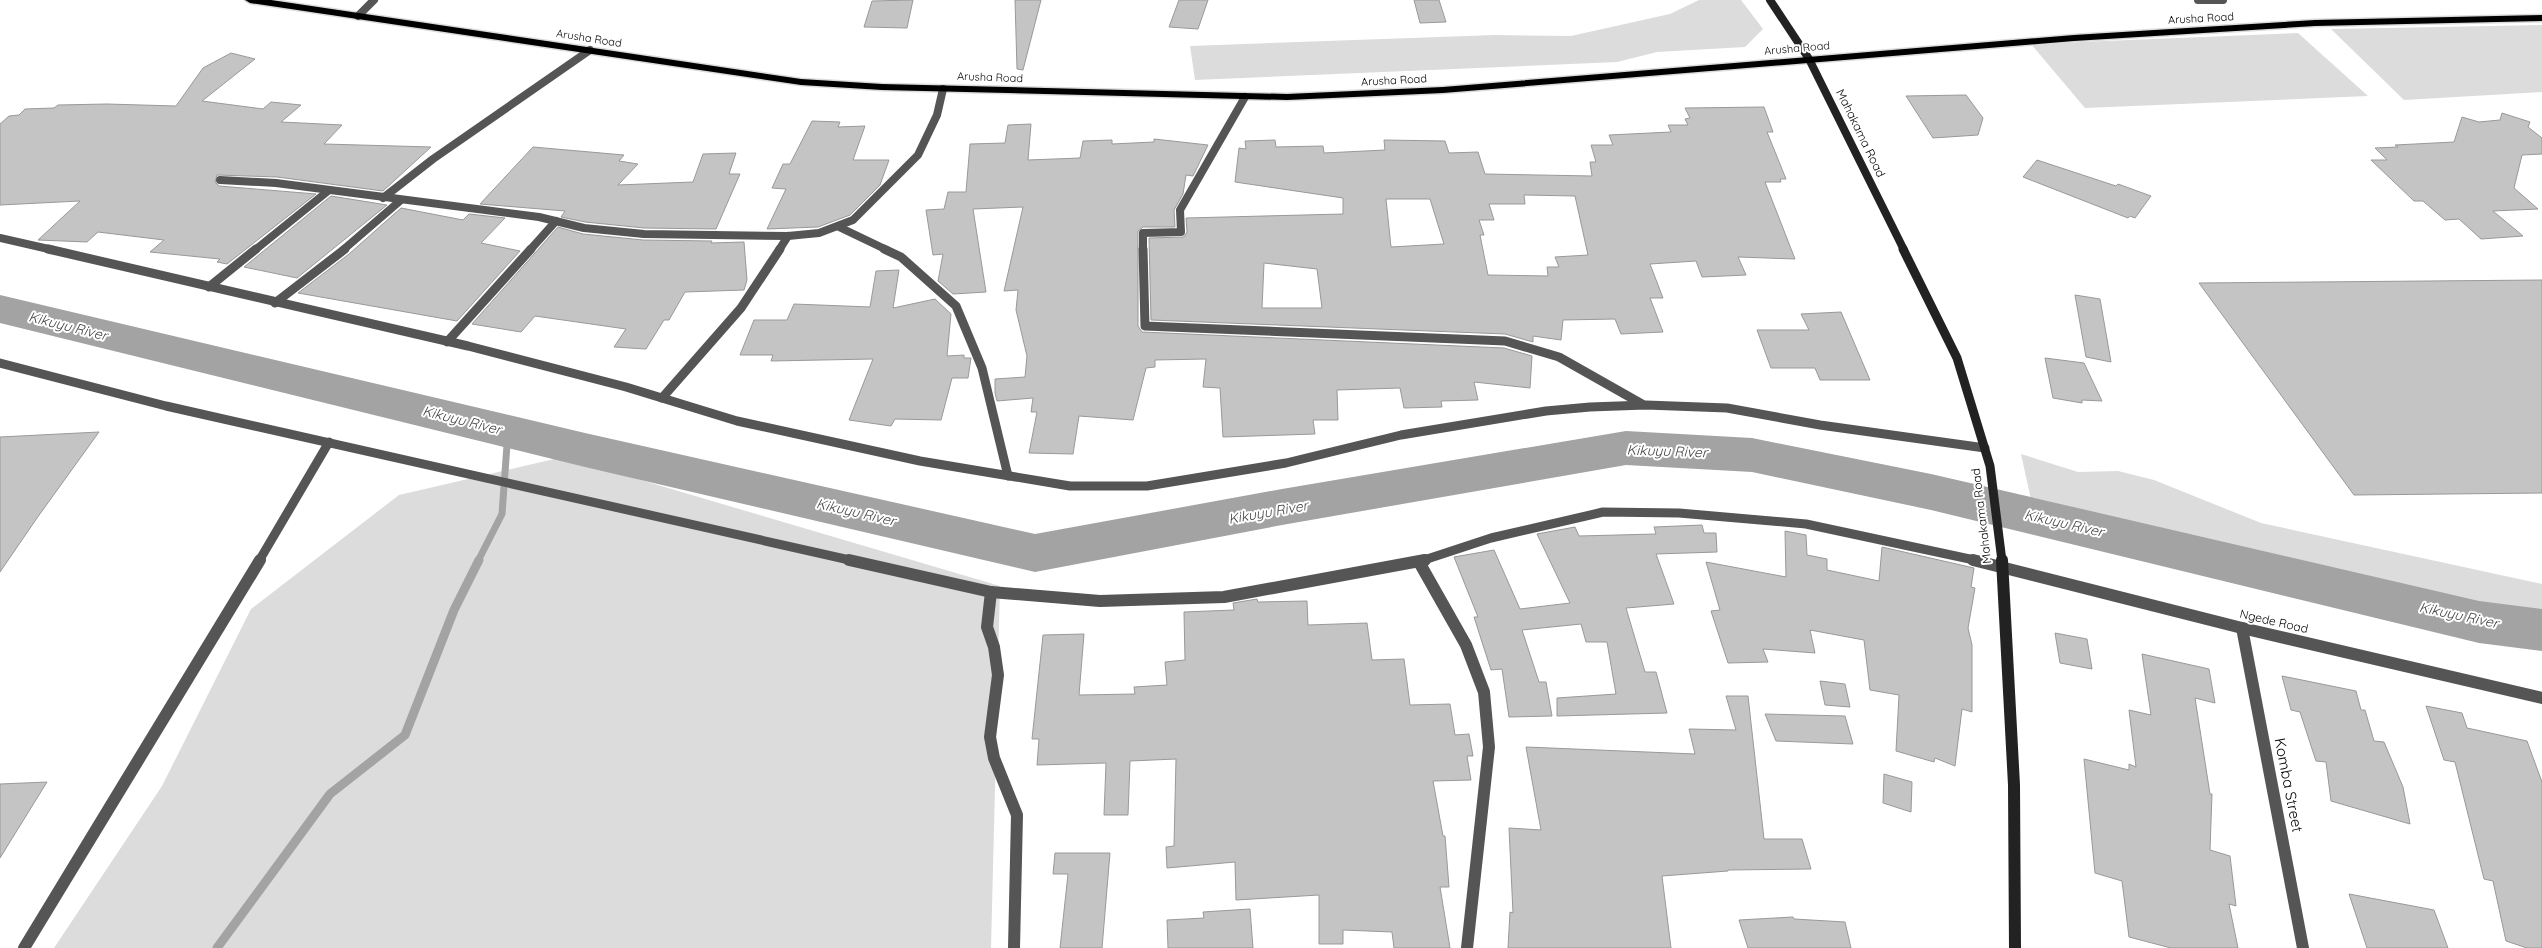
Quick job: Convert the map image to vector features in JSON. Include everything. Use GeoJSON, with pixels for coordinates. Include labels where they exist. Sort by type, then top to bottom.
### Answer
{"type":"FeatureCollection","features":[{"type":"Feature","properties":{"kind":"highway","name":"Arusha Road"},"geometry":{"type":"LineString","coordinates":[[250,0],[801,82],[943,88],[1287,97],[1443,90],[2074,38],[2315,23],[2542,18]]}},
{"type":"Feature","properties":{"kind":"street"},"geometry":{"type":"LineString","coordinates":[[358,16],[374,0]]}},
{"type":"Feature","properties":{"kind":"street","name":"Mahakama Road"},"geometry":{"type":"LineString","coordinates":[[1770,0],[1809,59],[1957,358],[1990,466],[2002,560],[2014,785],[2014,948]]}},
{"type":"Feature","properties":{"kind":"street"},"geometry":{"type":"LineString","coordinates":[[2198,0],[2223,0]]}},
{"type":"Feature","properties":{"kind":"street"},"geometry":{"type":"LineString","coordinates":[[383,198],[420,167],[516,104],[590,50]]}},
{"type":"Feature","properties":{"kind":"street"},"geometry":{"type":"LineString","coordinates":[[220,180],[276,183],[539,217],[584,228],[644,234],[788,236],[840,227],[852,220],[871,203],[918,154],[937,115],[943,88]]}},
{"type":"Feature","properties":{"kind":"street"},"geometry":{"type":"LineString","coordinates":[[1245,96],[1180,210],[1181,232],[1143,233],[1145,326],[1504,341],[1559,357],[1646,405]]}},
{"type":"Feature","properties":{"kind":"street"},"geometry":{"type":"LineString","coordinates":[[209,287],[328,191]]}},
{"type":"Feature","properties":{"kind":"street"},"geometry":{"type":"LineString","coordinates":[[275,302],[340,254],[401,200]]}},
{"type":"Feature","properties":{"kind":"street"},"geometry":{"type":"LineString","coordinates":[[447,342],[556,221]]}},
{"type":"Feature","properties":{"kind":"street"},"geometry":{"type":"LineString","coordinates":[[840,227],[901,257],[956,306],[982,368],[1008,476]]}},
{"type":"Feature","properties":{"kind":"street"},"geometry":{"type":"LineString","coordinates":[[662,398],[741,308],[788,236]]}},
{"type":"Feature","properties":{"kind":"street"},"geometry":{"type":"LineString","coordinates":[[0,238],[447,342],[662,398],[737,421],[920,461],[1070,486],[1146,486],[1286,463],[1401,435],[1527,414],[1590,407],[1646,405],[1750,410],[1820,425],[1985,448]]}},
{"type":"Feature","properties":{"kind":"street","name":"Ngede Road"},"geometry":{"type":"LineString","coordinates":[[0,362],[166,406],[329,442],[504,484],[992,592],[1100,601],[1224,597],[1419,562],[1491,538],[1603,512],[1679,513],[1806,524],[2002,560],[2242,628],[2542,698]]}},
{"type":"Feature","properties":{"kind":"street"},"geometry":{"type":"LineString","coordinates":[[24,948],[265,552],[329,442]]}},
{"type":"Feature","properties":{"kind":"street"},"geometry":{"type":"LineString","coordinates":[[1419,562],[1466,645],[1484,692],[1489,747],[1467,948]]}},
{"type":"Feature","properties":{"kind":"street"},"geometry":{"type":"LineString","coordinates":[[992,592],[987,627],[994,647],[998,675],[990,737],[994,758],[1008,788],[1017,815],[1014,948]]}},
{"type":"Feature","properties":{"kind":"street","name":"Komba Street"},"geometry":{"type":"LineString","coordinates":[[2242,628],[2304,948]]}},
{"type":"Feature","properties":{"kind":"shaded area"},"geometry":{"type":"Polygon","coordinates":[[[1699,0],[1741,0],[1763,29],[1745,47],[1657,52],[1617,62],[1195,80],[1190,46],[1495,35],[1571,36],[1670,14],[1699,0]]]}},
{"type":"Feature","properties":{"kind":"shaded area"},"geometry":{"type":"Polygon","coordinates":[[[2542,25],[2542,92],[2404,100],[2331,29],[2542,25]]]}},
{"type":"Feature","properties":{"kind":"shaded area"},"geometry":{"type":"Polygon","coordinates":[[[2298,33],[2368,96],[2085,108],[2031,44],[2298,33]]]}},
{"type":"Feature","properties":{"kind":"shaded area"},"geometry":{"type":"Polygon","coordinates":[[[2021,454],[2078,472],[2118,471],[2154,480],[2261,523],[2542,584],[2542,621],[2417,601],[2032,504],[2021,454]]]}},
{"type":"Feature","properties":{"kind":"shaded area"},"geometry":{"type":"Polygon","coordinates":[[[563,457],[1000,586],[991,948],[54,948],[162,786],[251,609],[399,495],[563,457]]]}},
{"type":"Feature","properties":{"kind":"building"},"geometry":{"type":"Polygon","coordinates":[[[913,0],[907,28],[864,27],[872,1],[913,0]]]}},
{"type":"Feature","properties":{"kind":"building"},"geometry":{"type":"Polygon","coordinates":[[[1015,0],[1041,0],[1023,70],[1017,69],[1015,0]]]}},
{"type":"Feature","properties":{"kind":"building"},"geometry":{"type":"Polygon","coordinates":[[[1179,0],[1208,0],[1198,29],[1169,27],[1179,0]]]}},
{"type":"Feature","properties":{"kind":"building"},"geometry":{"type":"Polygon","coordinates":[[[1414,0],[1439,0],[1446,22],[1420,23],[1414,0]]]}},
{"type":"Feature","properties":{"kind":"building"},"geometry":{"type":"Polygon","coordinates":[[[231,53],[255,59],[202,101],[263,109],[271,102],[301,105],[281,122],[342,125],[324,144],[431,147],[383,191],[277,177],[217,175],[215,182],[219,186],[316,194],[227,264],[217,262],[220,259],[150,252],[164,240],[98,232],[87,242],[38,240],[80,201],[0,205],[0,124],[9,116],[19,115],[25,109],[54,108],[58,105],[176,106],[203,68],[231,53]]]}},
{"type":"Feature","properties":{"kind":"building"},"geometry":{"type":"Polygon","coordinates":[[[1966,95],[1983,118],[1978,135],[1933,138],[1906,96],[1966,95]]]}},
{"type":"Feature","properties":{"kind":"building"},"geometry":{"type":"Polygon","coordinates":[[[1764,107],[1773,132],[1767,132],[1786,179],[1780,179],[1781,182],[1765,182],[1795,259],[1738,257],[1746,275],[1702,277],[1696,261],[1650,264],[1663,298],[1650,298],[1663,332],[1621,334],[1615,319],[1563,320],[1561,340],[1533,336],[1533,342],[1505,334],[1151,320],[1149,238],[1184,237],[1187,232],[1186,218],[1343,214],[1343,198],[1235,182],[1239,148],[1246,149],[1245,141],[1275,140],[1276,147],[1323,146],[1324,153],[1385,150],[1384,140],[1445,141],[1449,153],[1478,152],[1485,174],[1592,176],[1590,162],[1596,162],[1591,145],[1613,145],[1609,135],[1671,132],[1668,125],[1688,125],[1685,119],[1690,118],[1685,108],[1764,107]],[[1524,195],[1525,204],[1489,204],[1494,220],[1479,220],[1484,235],[1480,235],[1488,275],[1548,276],[1547,267],[1559,267],[1555,257],[1588,255],[1575,196],[1524,195]],[[1386,199],[1391,247],[1444,244],[1430,199],[1386,199]],[[1264,263],[1262,308],[1322,308],[1317,269],[1264,263]]]}},
{"type":"Feature","properties":{"kind":"building"},"geometry":{"type":"Polygon","coordinates":[[[2502,113],[2530,122],[2528,127],[2542,138],[2542,154],[2522,155],[2514,188],[2538,209],[2493,211],[2523,236],[2481,239],[2459,219],[2445,220],[2423,201],[2414,201],[2371,160],[2387,160],[2375,148],[2454,142],[2462,117],[2479,122],[2500,120],[2502,113]]]}},
{"type":"Feature","properties":{"kind":"building"},"geometry":{"type":"Polygon","coordinates":[[[812,121],[840,122],[838,127],[865,126],[853,160],[889,160],[880,185],[850,215],[818,227],[767,229],[786,189],[772,188],[783,164],[790,164],[812,121]]]}},
{"type":"Feature","properties":{"kind":"building"},"geometry":{"type":"Polygon","coordinates":[[[1031,124],[1028,160],[1080,158],[1083,141],[1112,140],[1112,144],[1154,142],[1154,139],[1208,145],[1193,176],[1186,175],[1183,194],[1174,210],[1175,227],[1143,227],[1138,231],[1138,326],[1142,332],[1504,348],[1532,356],[1530,388],[1474,382],[1478,400],[1441,401],[1442,407],[1404,408],[1400,388],[1337,390],[1338,420],[1313,420],[1315,434],[1223,437],[1220,388],[1203,387],[1206,359],[1155,360],[1155,367],[1146,368],[1133,420],[1079,416],[1073,454],[1029,453],[1037,412],[1031,412],[1033,398],[997,401],[995,393],[995,379],[1025,377],[1027,356],[1016,310],[1018,290],[1004,291],[1023,207],[973,209],[986,292],[953,294],[938,281],[943,254],[933,255],[926,210],[944,209],[948,192],[966,192],[970,144],[1005,143],[1008,125],[1031,124]]]}},
{"type":"Feature","properties":{"kind":"building"},"geometry":{"type":"Polygon","coordinates":[[[533,147],[624,155],[619,161],[638,164],[618,185],[693,182],[703,154],[736,153],[729,174],[740,174],[716,229],[644,228],[585,222],[561,217],[565,211],[480,204],[533,147]]]}},
{"type":"Feature","properties":{"kind":"building"},"geometry":{"type":"Polygon","coordinates":[[[2037,160],[2116,186],[2118,184],[2151,196],[2135,218],[2130,216],[2128,218],[2023,177],[2037,160]]]}},
{"type":"Feature","properties":{"kind":"building"},"geometry":{"type":"Polygon","coordinates":[[[331,196],[387,205],[297,278],[244,267],[331,196]]]}},
{"type":"Feature","properties":{"kind":"building"},"geometry":{"type":"Polygon","coordinates":[[[401,208],[463,220],[469,214],[505,218],[481,243],[520,251],[457,321],[298,293],[349,254],[401,208]]]}},
{"type":"Feature","properties":{"kind":"building"},"geometry":{"type":"Polygon","coordinates":[[[558,227],[583,234],[643,240],[712,241],[711,243],[744,242],[747,280],[744,290],[685,292],[669,320],[664,320],[646,349],[614,347],[626,329],[535,316],[521,332],[472,324],[558,227]]]}},
{"type":"Feature","properties":{"kind":"building"},"geometry":{"type":"Polygon","coordinates":[[[899,270],[893,308],[935,299],[951,314],[947,356],[964,355],[964,358],[971,358],[968,378],[952,378],[941,420],[895,419],[891,426],[849,420],[873,359],[771,361],[773,355],[740,355],[754,320],[787,320],[794,304],[870,307],[876,271],[899,270]]]}},
{"type":"Feature","properties":{"kind":"building"},"geometry":{"type":"Polygon","coordinates":[[[2542,280],[2542,493],[2354,495],[2199,283],[2542,280]]]}},
{"type":"Feature","properties":{"kind":"building"},"geometry":{"type":"Polygon","coordinates":[[[2075,295],[2100,299],[2111,362],[2086,357],[2075,295]]]}},
{"type":"Feature","properties":{"kind":"building"},"geometry":{"type":"Polygon","coordinates":[[[1841,312],[1870,380],[1820,380],[1815,368],[1771,368],[1757,330],[1809,330],[1801,314],[1841,312]]]}},
{"type":"Feature","properties":{"kind":"building"},"geometry":{"type":"Polygon","coordinates":[[[2045,358],[2084,363],[2102,401],[2082,400],[2082,403],[2053,398],[2045,358]]]}},
{"type":"Feature","properties":{"kind":"building"},"geometry":{"type":"Polygon","coordinates":[[[99,432],[37,518],[0,572],[0,437],[99,432]]]}},
{"type":"Feature","properties":{"kind":"building"},"geometry":{"type":"Polygon","coordinates":[[[1702,525],[1704,533],[1716,533],[1717,552],[1656,554],[1674,604],[1626,608],[1645,672],[1656,672],[1667,713],[1557,716],[1557,698],[1616,694],[1607,642],[1586,642],[1581,624],[1522,630],[1539,682],[1546,682],[1552,716],[1509,717],[1502,669],[1491,670],[1474,617],[1478,617],[1454,557],[1494,550],[1520,609],[1570,603],[1537,534],[1575,527],[1579,536],[1656,534],[1654,527],[1702,525]]]}},
{"type":"Feature","properties":{"kind":"building"},"geometry":{"type":"Polygon","coordinates":[[[1785,531],[1806,535],[1807,555],[1827,559],[1827,570],[1879,581],[1882,547],[1974,568],[1971,587],[1975,588],[1968,628],[1972,645],[1972,712],[1962,709],[1955,766],[1935,758],[1934,762],[1896,751],[1899,695],[1870,690],[1864,640],[1810,630],[1815,653],[1763,649],[1768,662],[1728,663],[1711,611],[1720,610],[1706,562],[1786,577],[1785,531]]]}},
{"type":"Feature","properties":{"kind":"building"},"geometry":{"type":"Polygon","coordinates":[[[1257,599],[1258,602],[1307,601],[1308,625],[1367,623],[1372,660],[1404,659],[1410,705],[1450,704],[1455,735],[1469,734],[1473,756],[1467,756],[1471,780],[1433,781],[1443,836],[1445,836],[1449,887],[1440,887],[1450,948],[1394,948],[1392,932],[1343,930],[1343,944],[1319,944],[1319,895],[1236,900],[1235,862],[1167,868],[1166,847],[1174,846],[1176,759],[1130,761],[1128,815],[1104,815],[1106,763],[1037,765],[1039,739],[1032,739],[1043,635],[1084,634],[1079,695],[1135,694],[1134,687],[1167,685],[1165,662],[1185,660],[1184,612],[1234,610],[1233,603],[1257,599]]]}},
{"type":"Feature","properties":{"kind":"building"},"geometry":{"type":"Polygon","coordinates":[[[2055,633],[2087,639],[2092,669],[2060,663],[2055,633]]]}},
{"type":"Feature","properties":{"kind":"building"},"geometry":{"type":"Polygon","coordinates":[[[2142,654],[2209,669],[2215,703],[2195,698],[2210,794],[2212,794],[2210,850],[2230,856],[2236,906],[2229,904],[2238,948],[2171,948],[2129,937],[2122,881],[2095,873],[2084,759],[2129,770],[2129,764],[2136,767],[2129,710],[2151,715],[2142,654]]]}},
{"type":"Feature","properties":{"kind":"building"},"geometry":{"type":"Polygon","coordinates":[[[2282,676],[2356,691],[2361,710],[2365,710],[2374,741],[2384,742],[2403,787],[2410,824],[2331,801],[2326,762],[2316,761],[2300,712],[2291,710],[2282,676]]]}},
{"type":"Feature","properties":{"kind":"building"},"geometry":{"type":"Polygon","coordinates":[[[1820,681],[1845,684],[1850,707],[1825,705],[1820,681]]]}},
{"type":"Feature","properties":{"kind":"building"},"geometry":{"type":"Polygon","coordinates":[[[1726,696],[1748,696],[1764,839],[1802,839],[1811,869],[1728,870],[1662,876],[1671,948],[1508,948],[1510,912],[1513,913],[1509,828],[1541,830],[1526,747],[1695,754],[1689,729],[1736,730],[1726,696]]]}},
{"type":"Feature","properties":{"kind":"building"},"geometry":{"type":"Polygon","coordinates":[[[2426,706],[2462,713],[2467,728],[2527,741],[2542,782],[2542,948],[2527,948],[2506,941],[2493,881],[2484,879],[2455,762],[2444,760],[2426,706]]]}},
{"type":"Feature","properties":{"kind":"building"},"geometry":{"type":"Polygon","coordinates":[[[1765,714],[1845,716],[1853,744],[1776,741],[1765,714]]]}},
{"type":"Feature","properties":{"kind":"building"},"geometry":{"type":"Polygon","coordinates":[[[1884,774],[1912,782],[1911,812],[1883,803],[1884,774]]]}},
{"type":"Feature","properties":{"kind":"building"},"geometry":{"type":"Polygon","coordinates":[[[47,782],[0,858],[0,784],[47,782]]]}},
{"type":"Feature","properties":{"kind":"building"},"geometry":{"type":"Polygon","coordinates":[[[1055,853],[1110,853],[1102,948],[1060,948],[1068,874],[1053,874],[1055,853]]]}},
{"type":"Feature","properties":{"kind":"building"},"geometry":{"type":"Polygon","coordinates":[[[2349,894],[2434,910],[2448,948],[2367,948],[2349,894]]]}},
{"type":"Feature","properties":{"kind":"building"},"geometry":{"type":"Polygon","coordinates":[[[1250,909],[1253,948],[1168,948],[1167,920],[1204,918],[1203,912],[1250,909]]]}},
{"type":"Feature","properties":{"kind":"building"},"geometry":{"type":"Polygon","coordinates":[[[1793,917],[1794,919],[1845,922],[1851,948],[1748,948],[1739,920],[1793,917]]]}},
{"type":"Feature","properties":{"kind":"waterway","name":"Kikuyu River"},"geometry":{"type":"LineString","coordinates":[[0,309],[585,450],[1035,553],[1282,507],[1626,448],[1752,455],[1931,492],[2479,622],[2542,630]]}},
{"type":"Feature","properties":{"kind":"waterway"},"geometry":{"type":"LineString","coordinates":[[478,561],[502,514],[508,431]]}},
{"type":"Feature","properties":{"kind":"waterway"},"geometry":{"type":"LineString","coordinates":[[217,948],[330,794],[405,735],[454,610],[479,560]]}}]}
